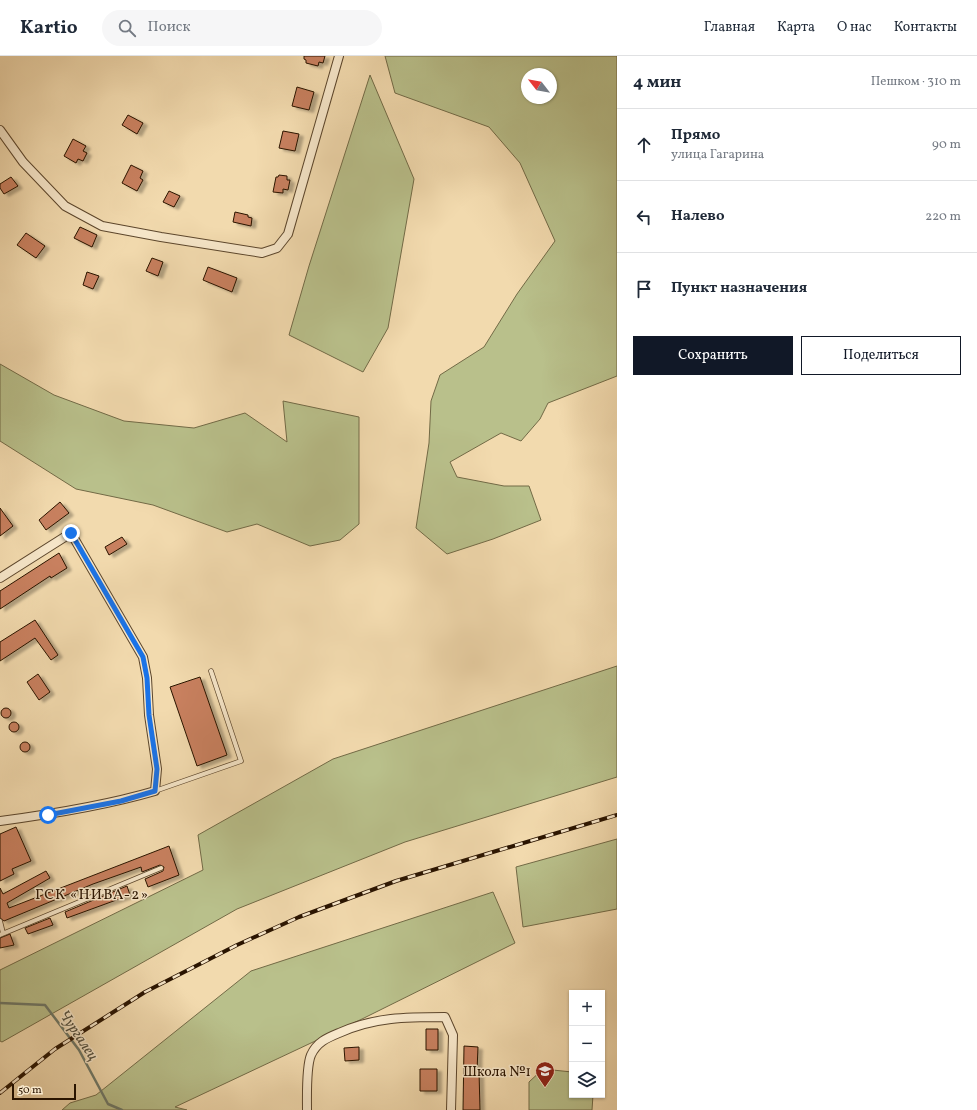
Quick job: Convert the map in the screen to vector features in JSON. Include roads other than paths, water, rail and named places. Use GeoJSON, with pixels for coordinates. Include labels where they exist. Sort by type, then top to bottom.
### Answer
{"type":"FeatureCollection","features":[{"type":"Feature","properties":{"kind":"street"},"geometry":{"type":"LineString","coordinates":[[0,130],[23,162],[65,206],[102,226],[161,238],[262,253],[277,248],[288,234],[339,56]]}},
{"type":"Feature","properties":{"kind":"street"},"geometry":{"type":"LineString","coordinates":[[0,578],[71,533],[143,657],[147,678],[149,715],[157,769],[155,791],[121,801],[92,807],[48,815],[0,821]]}},
{"type":"Feature","properties":{"kind":"street"},"geometry":{"type":"LineString","coordinates":[[307,1110],[307,1084],[311,1055],[321,1041],[360,1024],[402,1017],[445,1017],[453,1035],[451,1110]]}},
{"type":"Feature","properties":{"kind":"lane"},"geometry":{"type":"LineString","coordinates":[[155,791],[241,761],[211,671]]}},
{"type":"Feature","properties":{"kind":"lane"},"geometry":{"type":"LineString","coordinates":[[0,921],[2,934],[161,868]]}},
{"type":"Feature","properties":{"kind":"waterway","name":"Чургалец"},"geometry":{"type":"LineString","coordinates":[[0,1003],[45,1005],[79,1050],[108,1104],[122,1110]]}},
{"type":"Feature","properties":{"kind":"railway"},"geometry":{"type":"LineString","coordinates":[[0,1093],[55,1049],[145,992],[237,945],[299,917],[396,881],[617,815]]}},
{"type":"Feature","properties":{"kind":"place","name":"Школа №1"},"geometry":{"type":"Point","coordinates":[545,1088]}},
{"type":"Feature","properties":{"kind":"district","name":"ГСК «НИВА-2»"},"geometry":{"type":"Point","coordinates":[92,894]}}]}
